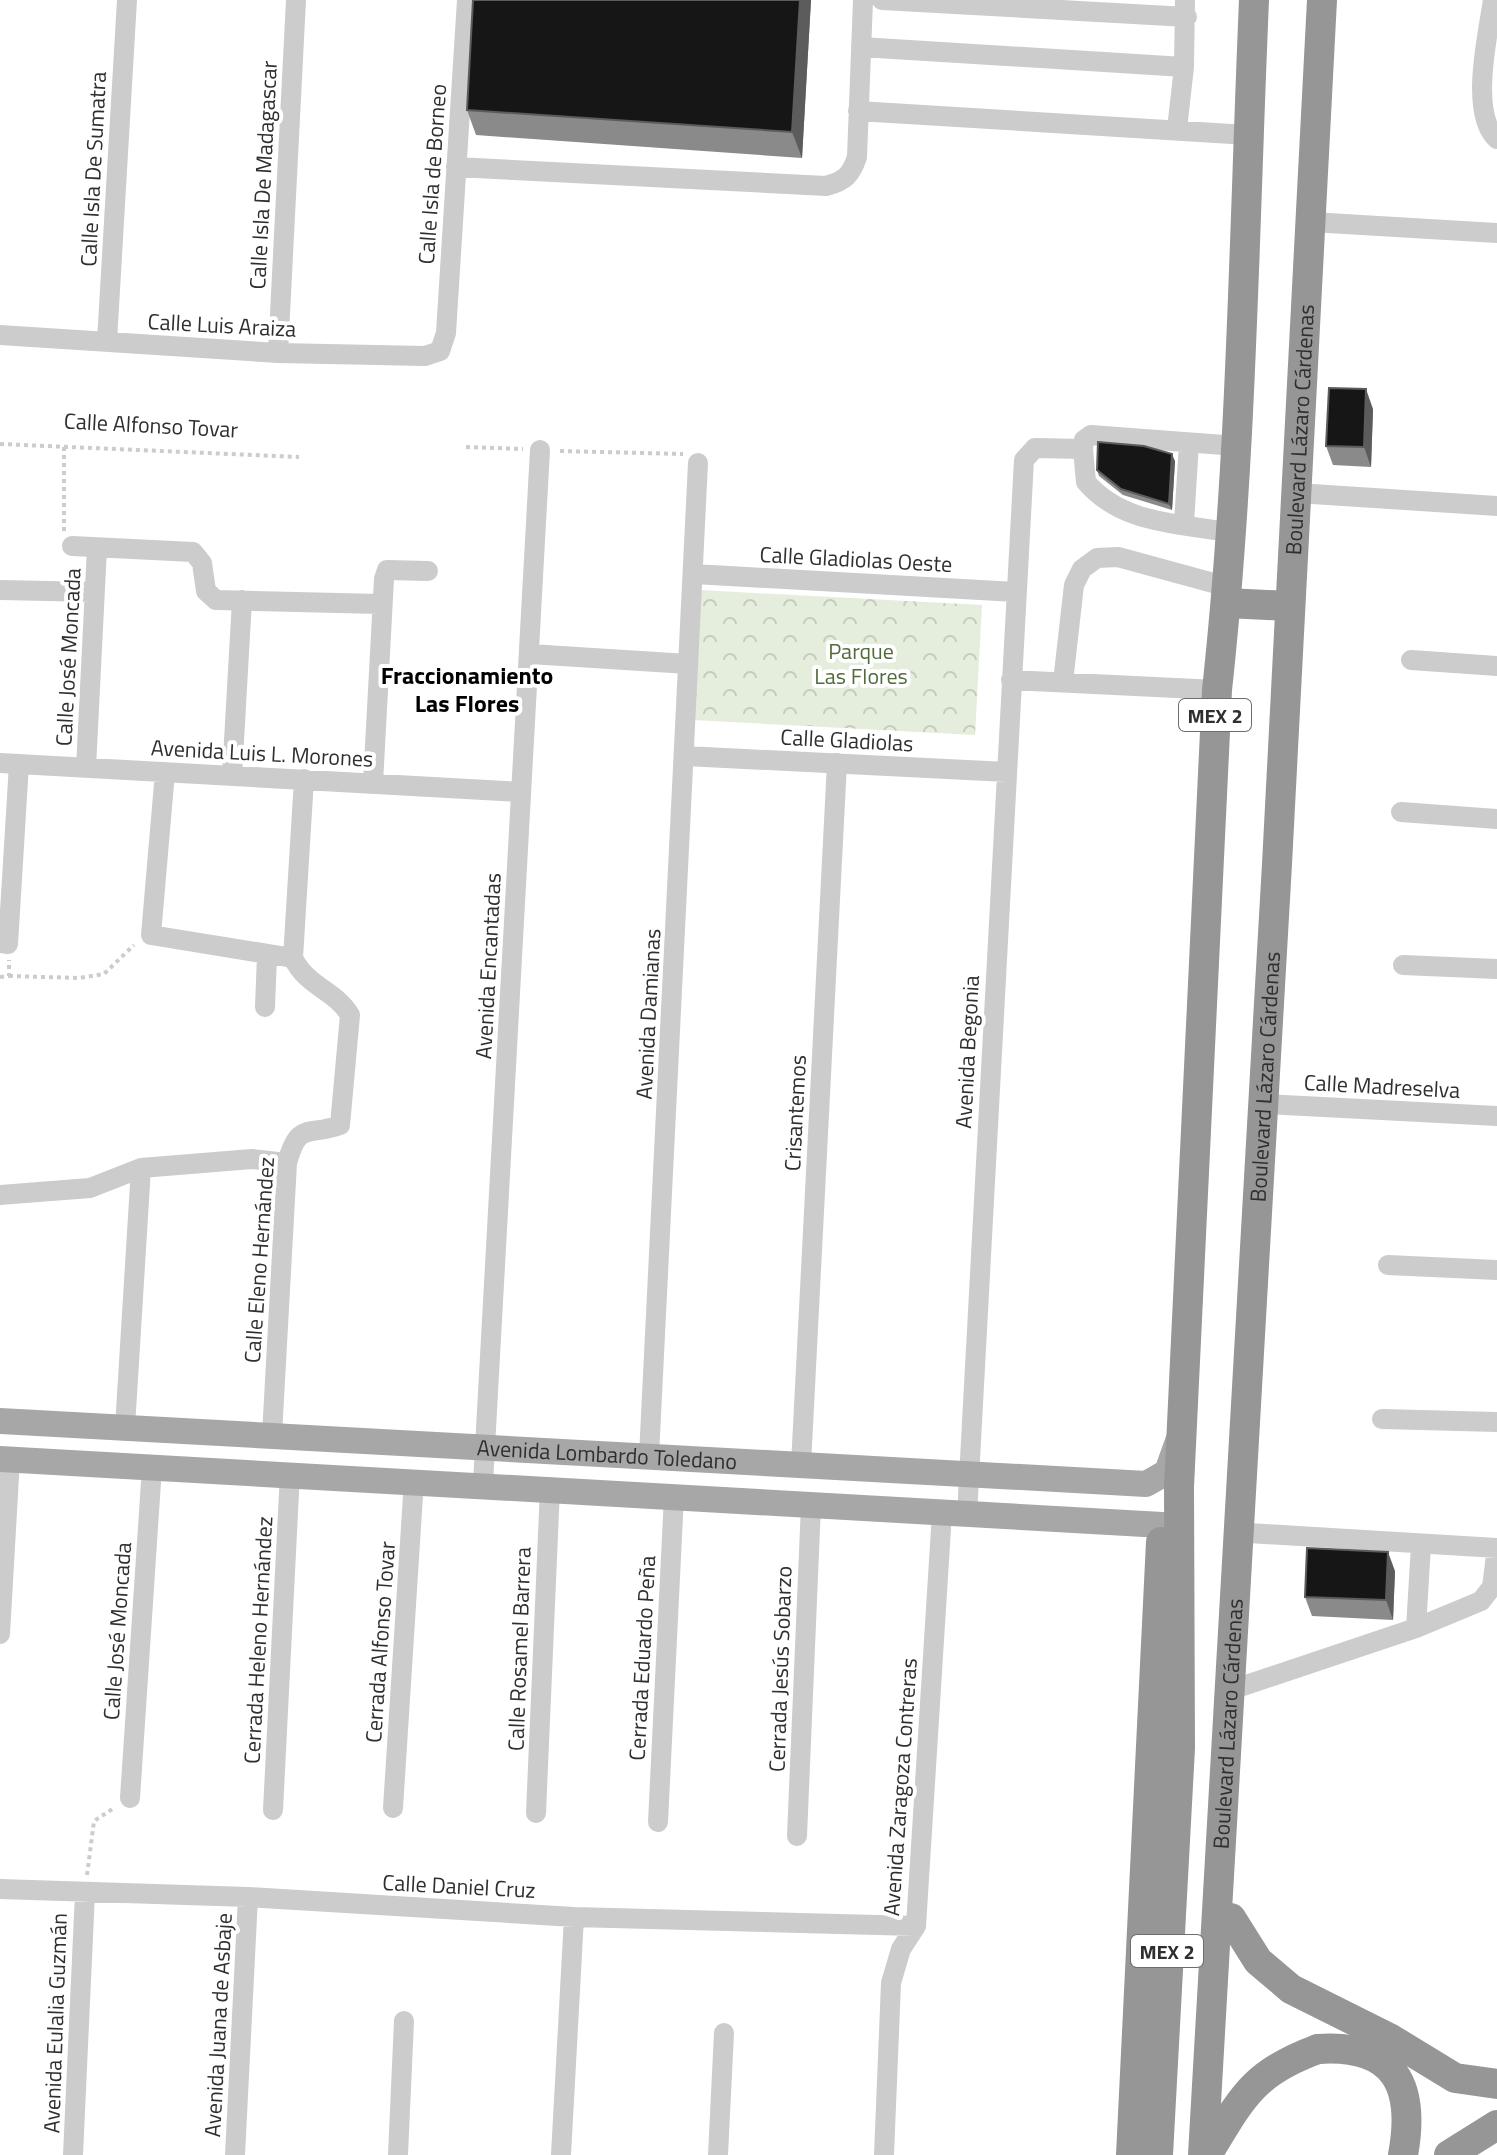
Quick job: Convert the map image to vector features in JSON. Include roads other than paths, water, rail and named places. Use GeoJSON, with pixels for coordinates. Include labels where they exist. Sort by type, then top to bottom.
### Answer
{"type":"FeatureCollection","features":[{"type":"Feature","properties":{"kind":"highway","name":"Boulevard Lázaro Cárdenas"},"geometry":{"type":"LineString","coordinates":[[1158,2155],[1180,1748],[1182,1635],[1179,1487],[1217,690],[1237,446],[1254,0]]}},
{"type":"Feature","properties":{"kind":"highway","name":"Boulevard Lázaro Cárdenas"},"geometry":{"type":"LineString","coordinates":[[1205,2155],[1224,1754],[1264,1104],[1322,0]]}},
{"type":"Feature","properties":{"kind":"highway"},"geometry":{"type":"LineString","coordinates":[[1227,595],[1290,606]]}},
{"type":"Feature","properties":{"kind":"highway"},"geometry":{"type":"LineString","coordinates":[[1217,2155],[1243,1686],[1248,1533],[1242,1470]]}},
{"type":"Feature","properties":{"kind":"highway"},"geometry":{"type":"LineString","coordinates":[[1131,2155],[1162,1525],[1179,1487]]}},
{"type":"Feature","properties":{"kind":"highway"},"geometry":{"type":"LineString","coordinates":[[1231,1918],[1258,1961],[1291,1989],[1391,2039],[1455,2078],[1497,2084]]}},
{"type":"Feature","properties":{"kind":"highway"},"geometry":{"type":"LineString","coordinates":[[1205,2155],[1242,2098],[1263,2075],[1318,2049],[1348,2047],[1388,2063],[1405,2092],[1408,2125],[1403,2155]]}},
{"type":"Feature","properties":{"kind":"highway"},"geometry":{"type":"LineString","coordinates":[[1449,2155],[1497,2125]]}},
{"type":"Feature","properties":{"kind":"main road","name":"Avenida Lombardo Toledano"},"geometry":{"type":"LineString","coordinates":[[0,1421],[1146,1484],[1167,1472],[1182,1430]]}},
{"type":"Feature","properties":{"kind":"main road","name":"Avenida Lombardo Toledano"},"geometry":{"type":"LineString","coordinates":[[5,1459],[483,1483],[1162,1525]]}},
{"type":"Feature","properties":{"kind":"street","name":"Calle Isla De Sumatra"},"geometry":{"type":"LineString","coordinates":[[107,341],[127,0]]}},
{"type":"Feature","properties":{"kind":"street","name":"Calle Isla De Madagascar"},"geometry":{"type":"LineString","coordinates":[[278,353],[296,0]]}},
{"type":"Feature","properties":{"kind":"street","name":"Calle Isla de Borneo"},"geometry":{"type":"LineString","coordinates":[[440,351],[446,333],[467,0]]}},
{"type":"Feature","properties":{"kind":"street"},"geometry":{"type":"LineString","coordinates":[[456,167],[826,186],[842,182],[852,172],[857,157],[863,0]]}},
{"type":"Feature","properties":{"kind":"street"},"geometry":{"type":"LineString","coordinates":[[882,0],[1186,8],[1177,129]]}},
{"type":"Feature","properties":{"kind":"street"},"geometry":{"type":"LineString","coordinates":[[1493,0],[1483,76],[1484,117],[1489,133],[1497,139]]}},
{"type":"Feature","properties":{"kind":"street"},"geometry":{"type":"LineString","coordinates":[[861,47],[1184,67]]}},
{"type":"Feature","properties":{"kind":"street"},"geometry":{"type":"LineString","coordinates":[[858,111],[1248,135]]}},
{"type":"Feature","properties":{"kind":"street"},"geometry":{"type":"LineString","coordinates":[[1311,222],[1497,233]]}},
{"type":"Feature","properties":{"kind":"street","name":"Calle Luis Araiza"},"geometry":{"type":"LineString","coordinates":[[0,335],[278,353],[425,356],[440,351]]}},
{"type":"Feature","properties":{"kind":"street"},"geometry":{"type":"LineString","coordinates":[[1231,533],[1138,517],[1105,501],[1086,482],[1083,449],[1084,440],[1091,435],[1237,446]]}},
{"type":"Feature","properties":{"kind":"street"},"geometry":{"type":"LineString","coordinates":[[1184,523],[1189,443]]}},
{"type":"Feature","properties":{"kind":"street","name":"Avenida Begonia"},"geometry":{"type":"LineString","coordinates":[[954,1514],[967,1474],[1024,460],[1035,448],[1083,449]]}},
{"type":"Feature","properties":{"kind":"street","name":"Avenida Encantadas"},"geometry":{"type":"LineString","coordinates":[[483,1483],[540,450]]}},
{"type":"Feature","properties":{"kind":"street","name":"Avenida Damianas"},"geometry":{"type":"LineString","coordinates":[[649,1456],[698,463]]}},
{"type":"Feature","properties":{"kind":"street"},"geometry":{"type":"LineString","coordinates":[[1297,493],[1497,506]]}},
{"type":"Feature","properties":{"kind":"street"},"geometry":{"type":"LineString","coordinates":[[72,546],[185,551],[199,557],[206,591],[216,600],[381,604]]}},
{"type":"Feature","properties":{"kind":"street","name":"Calle José Moncada"},"geometry":{"type":"LineString","coordinates":[[86,768],[97,548]]}},
{"type":"Feature","properties":{"kind":"street"},"geometry":{"type":"LineString","coordinates":[[1063,682],[1074,585],[1082,569],[1097,558],[1118,557],[1227,595]]}},
{"type":"Feature","properties":{"kind":"street"},"geometry":{"type":"LineString","coordinates":[[373,783],[381,604],[387,570],[428,571]]}},
{"type":"Feature","properties":{"kind":"street","name":"Calle Gladiolas Oeste"},"geometry":{"type":"LineString","coordinates":[[694,574],[1016,592]]}},
{"type":"Feature","properties":{"kind":"street"},"geometry":{"type":"LineString","coordinates":[[0,590],[94,592]]}},
{"type":"Feature","properties":{"kind":"street"},"geometry":{"type":"LineString","coordinates":[[232,776],[242,600]]}},
{"type":"Feature","properties":{"kind":"street"},"geometry":{"type":"LineString","coordinates":[[530,654],[688,664]]}},
{"type":"Feature","properties":{"kind":"street"},"geometry":{"type":"LineString","coordinates":[[1411,660],[1497,666]]}},
{"type":"Feature","properties":{"kind":"street"},"geometry":{"type":"LineString","coordinates":[[1011,680],[1217,690]]}},
{"type":"Feature","properties":{"kind":"street","name":"Calle Gladiolas"},"geometry":{"type":"LineString","coordinates":[[685,756],[1007,772]]}},
{"type":"Feature","properties":{"kind":"street","name":"Crisantemos"},"geometry":{"type":"LineString","coordinates":[[801,1465],[837,763]]}},
{"type":"Feature","properties":{"kind":"street"},"geometry":{"type":"LineString","coordinates":[[4,944],[9,764]]}},
{"type":"Feature","properties":{"kind":"street","name":"Avenida Luis L. Morones"},"geometry":{"type":"LineString","coordinates":[[9,764],[521,792]]}},
{"type":"Feature","properties":{"kind":"street"},"geometry":{"type":"LineString","coordinates":[[165,772],[151,935],[293,958],[304,779]]}},
{"type":"Feature","properties":{"kind":"street"},"geometry":{"type":"LineString","coordinates":[[1401,812],[1497,819]]}},
{"type":"Feature","properties":{"kind":"street"},"geometry":{"type":"LineString","coordinates":[[265,1007],[267,955]]}},
{"type":"Feature","properties":{"kind":"street","name":"Calle Eleno Hernández"},"geometry":{"type":"LineString","coordinates":[[272,1435],[287,1163],[293,1142],[299,1134],[310,1128],[340,1125],[350,1015],[335,996],[302,975],[293,958]]}},
{"type":"Feature","properties":{"kind":"street"},"geometry":{"type":"LineString","coordinates":[[1403,965],[1497,969]]}},
{"type":"Feature","properties":{"kind":"street","name":"Calle Madreselva"},"geometry":{"type":"LineString","coordinates":[[1264,1104],[1497,1116]]}},
{"type":"Feature","properties":{"kind":"street"},"geometry":{"type":"LineString","coordinates":[[0,1195],[90,1188],[141,1168],[252,1159],[287,1163]]}},
{"type":"Feature","properties":{"kind":"street"},"geometry":{"type":"LineString","coordinates":[[125,1427],[141,1168]]}},
{"type":"Feature","properties":{"kind":"street"},"geometry":{"type":"LineString","coordinates":[[1388,1265],[1497,1270]]}},
{"type":"Feature","properties":{"kind":"street"},"geometry":{"type":"LineString","coordinates":[[1382,1419],[1497,1422]]}},
{"type":"Feature","properties":{"kind":"street"},"geometry":{"type":"LineString","coordinates":[[0,1634],[5,1459]]}},
{"type":"Feature","properties":{"kind":"street","name":"Calle José Moncada"},"geometry":{"type":"LineString","coordinates":[[130,1798],[152,1467]]}},
{"type":"Feature","properties":{"kind":"street","name":"Cerrada Heleno Hernández"},"geometry":{"type":"LineString","coordinates":[[273,1810],[290,1473]]}},
{"type":"Feature","properties":{"kind":"street","name":"Cerrada Alfonso Tovar"},"geometry":{"type":"LineString","coordinates":[[393,1808],[414,1480]]}},
{"type":"Feature","properties":{"kind":"street","name":"Calle Rosamel Barrera"},"geometry":{"type":"LineString","coordinates":[[536,1813],[550,1488]]}},
{"type":"Feature","properties":{"kind":"street","name":"Cerrada Eduardo Peña"},"geometry":{"type":"LineString","coordinates":[[658,1822],[674,1496]]}},
{"type":"Feature","properties":{"kind":"street","name":"Cerrada Jesús Sobarzo"},"geometry":{"type":"LineString","coordinates":[[797,1836],[811,1505]]}},
{"type":"Feature","properties":{"kind":"street","name":"Avenida Zaragoza Contreras"},"geometry":{"type":"LineString","coordinates":[[884,2155],[891,1983],[901,1949],[916,1926],[954,1514]]}},
{"type":"Feature","properties":{"kind":"street"},"geometry":{"type":"LineString","coordinates":[[1243,1686],[1416,1628],[1488,1595],[1495,1574],[1497,1548],[1248,1533]]}},
{"type":"Feature","properties":{"kind":"street"},"geometry":{"type":"LineString","coordinates":[[1416,1628],[1421,1545]]}},
{"type":"Feature","properties":{"kind":"street","name":"Calle Daniel Cruz"},"geometry":{"type":"LineString","coordinates":[[0,1889],[248,1897],[574,1917],[916,1926]]}},
{"type":"Feature","properties":{"kind":"street","name":"Avenida Eulalia Guzmán"},"geometry":{"type":"LineString","coordinates":[[73,2155],[85,1893]]}},
{"type":"Feature","properties":{"kind":"street","name":"Avenida Juana de Asbaje"},"geometry":{"type":"LineString","coordinates":[[235,2155],[248,1897]]}},
{"type":"Feature","properties":{"kind":"street"},"geometry":{"type":"LineString","coordinates":[[561,2155],[574,1917]]}},
{"type":"Feature","properties":{"kind":"street"},"geometry":{"type":"LineString","coordinates":[[398,2155],[404,2021]]}},
{"type":"Feature","properties":{"kind":"street"},"geometry":{"type":"LineString","coordinates":[[718,2155],[724,2033]]}},
{"type":"Feature","properties":{"kind":"district","name":"Fraccionamiento Las Flores"},"geometry":{"type":"Point","coordinates":[467,689]}},
{"type":"Feature","properties":{"kind":"park label","name":"Parque Las Flores"},"geometry":{"type":"Point","coordinates":[861,664]}}]}
